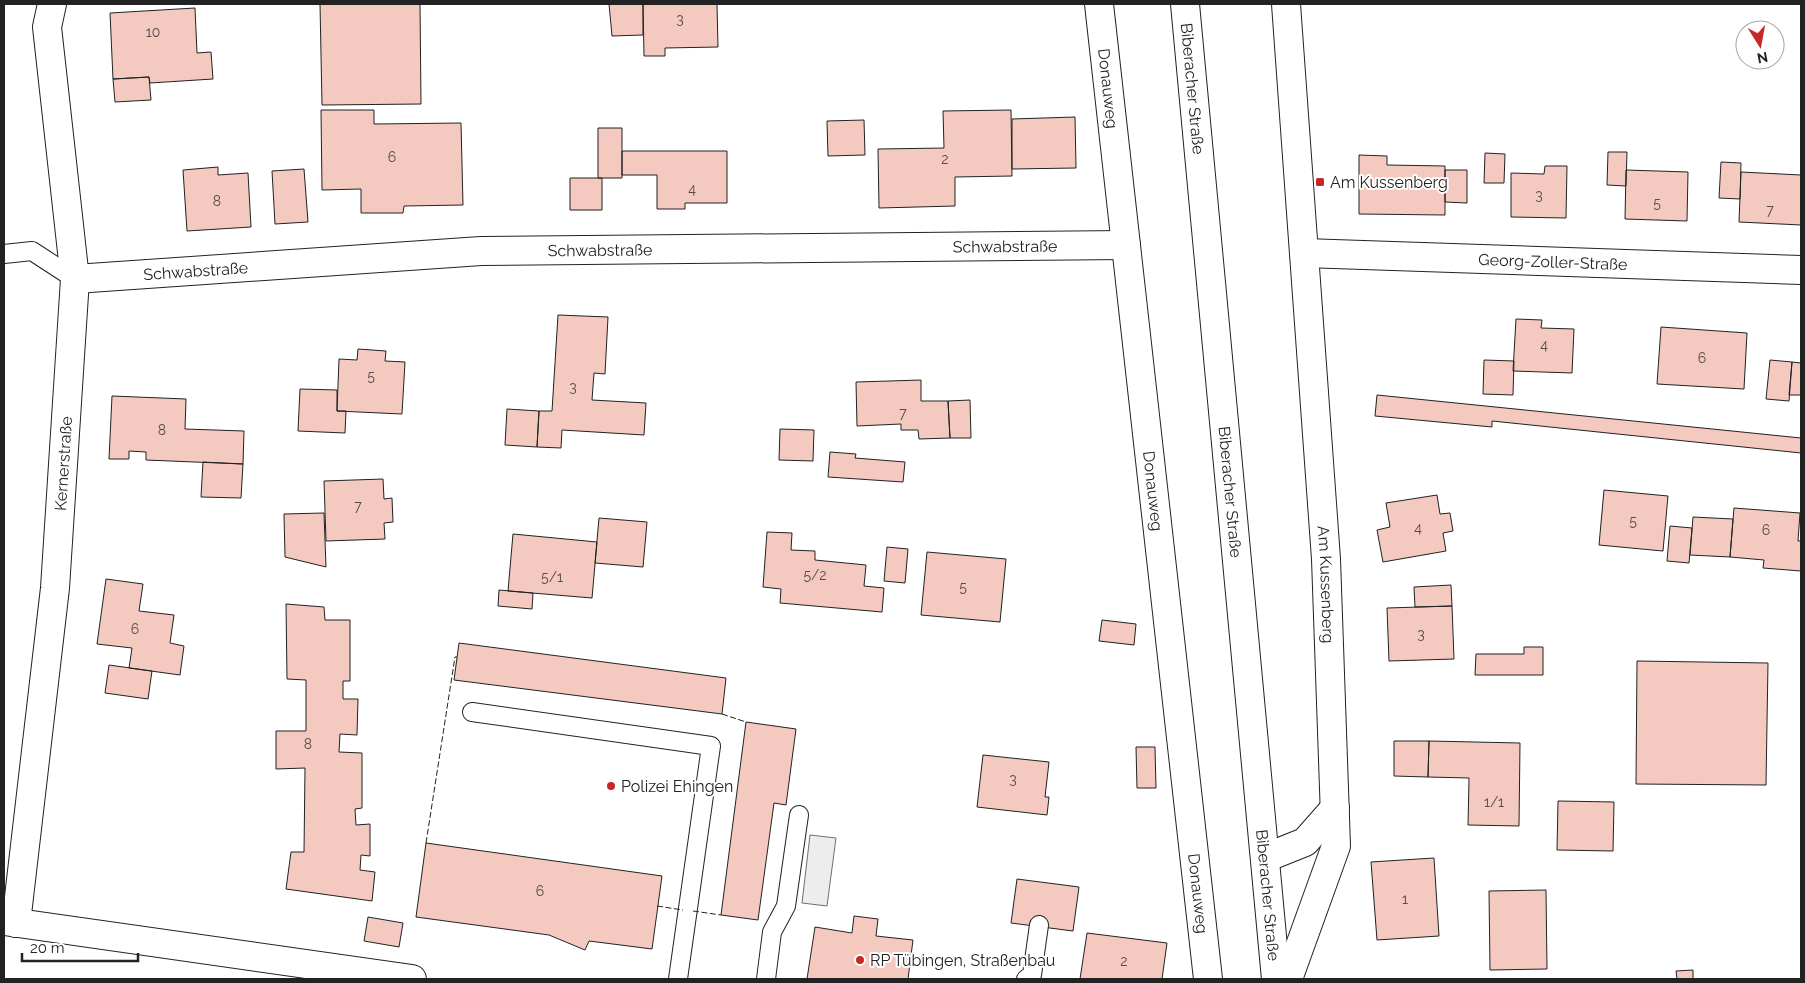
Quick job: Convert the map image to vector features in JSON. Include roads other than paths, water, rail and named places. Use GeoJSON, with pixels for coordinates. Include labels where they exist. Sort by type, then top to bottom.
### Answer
{"type":"FeatureCollection","features":[{"type":"Feature","properties":{"kind":"street","name":"Kernerstraße"},"geometry":{"type":"LineString","coordinates":[[10,922],[55,588],[75,279],[47,27],[52,4]]}},
{"type":"Feature","properties":{"kind":"street","name":"Donauweg"},"geometry":{"type":"LineString","coordinates":[[1099,4],[1208,979]]}},
{"type":"Feature","properties":{"kind":"street","name":"Biberacher Straße"},"geometry":{"type":"LineString","coordinates":[[1185,4],[1276,979]]}},
{"type":"Feature","properties":{"kind":"street","name":"Am Kussenberg"},"geometry":{"type":"LineString","coordinates":[[1286,4],[1326,559],[1336,846],[1288,979]]}},
{"type":"Feature","properties":{"kind":"street","name":"Schwabstraße"},"geometry":{"type":"LineString","coordinates":[[75,279],[481,252],[1126,245]]}},
{"type":"Feature","properties":{"kind":"street","name":"Georg-Zoller-Straße"},"geometry":{"type":"LineString","coordinates":[[1304,253],[1801,270]]}},
{"type":"Feature","properties":{"kind":"street"},"geometry":{"type":"LineString","coordinates":[[1265,858],[1305,842],[1334,808]]}},
{"type":"Feature","properties":{"kind":"street"},"geometry":{"type":"LineString","coordinates":[[10,922],[412,979]]}},
{"type":"Feature","properties":{"kind":"lane"},"geometry":{"type":"LineString","coordinates":[[4,254],[32,251],[75,279]]}},
{"type":"Feature","properties":{"kind":"lane"},"geometry":{"type":"LineString","coordinates":[[472,712],[711,746],[678,979]]}},
{"type":"Feature","properties":{"kind":"lane"},"geometry":{"type":"LineString","coordinates":[[766,979],[772,932],[786,906],[799,815]]}},
{"type":"Feature","properties":{"kind":"lane"},"geometry":{"type":"LineString","coordinates":[[1026,979],[1032,975],[1039,925]]}},
{"type":"Feature","properties":{"kind":"place","name":"Am Kussenberg"},"geometry":{"type":"Point","coordinates":[1320,182]}},
{"type":"Feature","properties":{"kind":"place","name":"Polizei Ehingen"},"geometry":{"type":"Point","coordinates":[611,786]}},
{"type":"Feature","properties":{"kind":"place","name":"RP Tübingen, Straßenbau"},"geometry":{"type":"Point","coordinates":[860,960]}}]}
